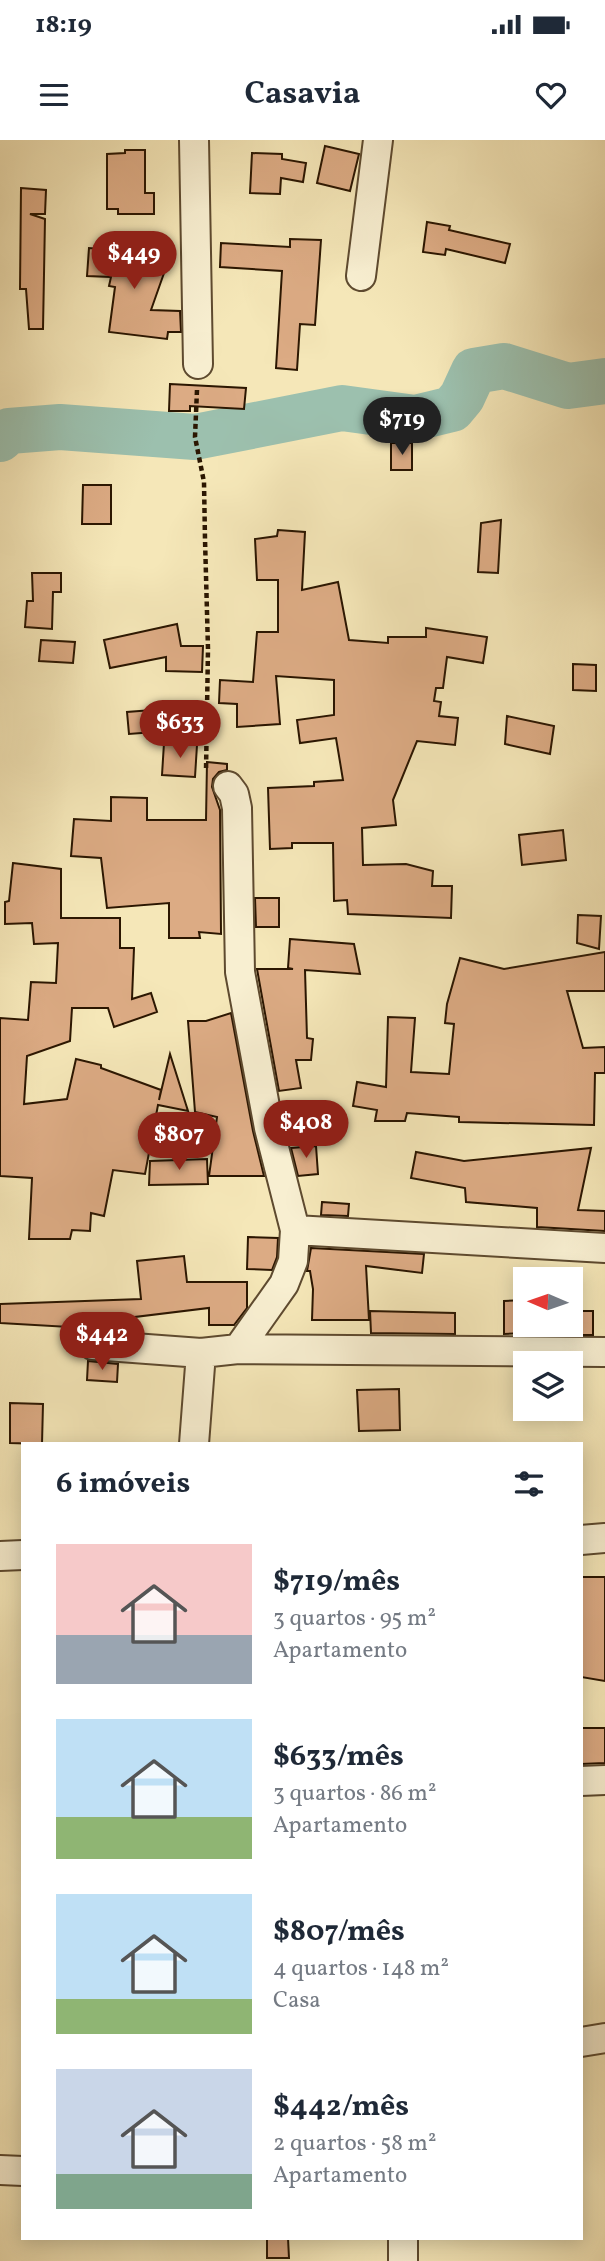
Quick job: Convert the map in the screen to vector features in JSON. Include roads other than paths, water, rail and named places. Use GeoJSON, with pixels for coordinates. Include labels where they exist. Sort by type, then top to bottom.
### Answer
{"type":"FeatureCollection","features":[{"type":"Feature","properties":{"kind":"street"},"geometry":{"type":"LineString","coordinates":[[194,140],[198,364]]}},
{"type":"Feature","properties":{"kind":"street"},"geometry":{"type":"LineString","coordinates":[[361,276],[378,140]]}},
{"type":"Feature","properties":{"kind":"street"},"geometry":{"type":"LineString","coordinates":[[228,786],[234,794],[237,808],[240,972],[269,1128],[295,1230],[293,1261],[284,1284],[238,1349]]}},
{"type":"Feature","properties":{"kind":"street"},"geometry":{"type":"LineString","coordinates":[[295,1230],[605,1248]]}},
{"type":"Feature","properties":{"kind":"street"},"geometry":{"type":"LineString","coordinates":[[93,1345],[201,1353],[238,1349],[605,1352]]}},
{"type":"Feature","properties":{"kind":"street"},"geometry":{"type":"LineString","coordinates":[[194,1442],[201,1353]]}},
{"type":"Feature","properties":{"kind":"street"},"geometry":{"type":"LineString","coordinates":[[583,1540],[605,1538]]}},
{"type":"Feature","properties":{"kind":"street"},"geometry":{"type":"LineString","coordinates":[[0,1556],[21,1555]]}},
{"type":"Feature","properties":{"kind":"street"},"geometry":{"type":"LineString","coordinates":[[583,1781],[605,1780]]}},
{"type":"Feature","properties":{"kind":"street"},"geometry":{"type":"LineString","coordinates":[[583,2042],[605,2038]]}},
{"type":"Feature","properties":{"kind":"street"},"geometry":{"type":"LineString","coordinates":[[0,2171],[21,2171]]}},
{"type":"Feature","properties":{"kind":"street"},"geometry":{"type":"LineString","coordinates":[[403,2240],[403,2261]]}},
{"type":"Feature","properties":{"kind":"waterway"},"geometry":{"type":"LineString","coordinates":[[0,439],[9,431],[60,427],[195,437],[342,408],[415,418],[452,409],[462,397],[474,371],[504,366],[568,386],[605,381]]}}]}
